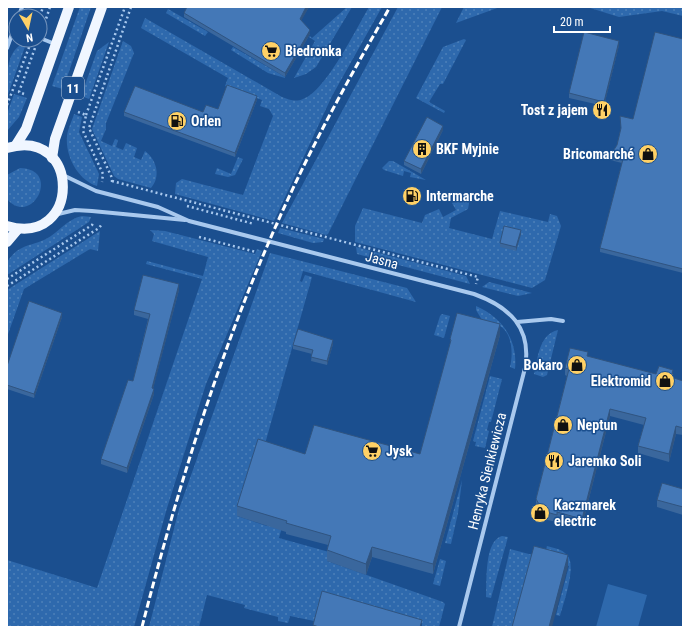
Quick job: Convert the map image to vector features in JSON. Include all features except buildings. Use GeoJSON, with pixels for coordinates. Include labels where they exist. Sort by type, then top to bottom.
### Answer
{"type":"FeatureCollection","features":[{"type":"Feature","properties":{"kind":"main road","name":"11"},"geometry":{"type":"LineString","coordinates":[[12,146],[26,129],[69,7]]}},
{"type":"Feature","properties":{"kind":"main road","name":"11"},"geometry":{"type":"LineString","coordinates":[[52,158],[55,139],[102,7]]}},
{"type":"Feature","properties":{"kind":"main road","name":"11"},"geometry":{"type":"LineString","coordinates":[[7,226],[18,229],[35,227],[53,215],[63,197],[62,175],[52,158],[34,146],[12,146]]}},
{"type":"Feature","properties":{"kind":"main road"},"geometry":{"type":"LineString","coordinates":[[7,242],[18,229]]}},
{"type":"Feature","properties":{"kind":"street"},"geometry":{"type":"LineString","coordinates":[[48,41],[56,44]]}},
{"type":"Feature","properties":{"kind":"street","name":"Jasna"},"geometry":{"type":"LineString","coordinates":[[62,175],[96,191],[158,207],[189,221]]}},
{"type":"Feature","properties":{"kind":"street","name":"Jasna"},"geometry":{"type":"LineString","coordinates":[[53,215],[75,210],[189,221],[474,294],[498,305],[517,322]]}},
{"type":"Feature","properties":{"kind":"street"},"geometry":{"type":"LineString","coordinates":[[517,322],[551,319],[564,321]]}},
{"type":"Feature","properties":{"kind":"street","name":"Henryka Sienkiewicza"},"geometry":{"type":"LineString","coordinates":[[459,627],[525,368],[526,345],[523,333],[517,322]]}},
{"type":"Feature","properties":{"kind":"path"},"geometry":{"type":"LineString","coordinates":[[101,187],[103,174],[83,131],[86,115],[125,7]]}},
{"type":"Feature","properties":{"kind":"path"},"geometry":{"type":"LineString","coordinates":[[131,7],[95,107],[89,128],[112,182],[478,277],[476,286]]}},
{"type":"Feature","properties":{"kind":"path"},"geometry":{"type":"LineString","coordinates":[[7,105],[18,80],[28,48]]}},
{"type":"Feature","properties":{"kind":"path"},"geometry":{"type":"LineString","coordinates":[[28,95],[19,92],[35,48]]}},
{"type":"Feature","properties":{"kind":"path"},"geometry":{"type":"LineString","coordinates":[[75,111],[86,115]]}},
{"type":"Feature","properties":{"kind":"path"},"geometry":{"type":"LineString","coordinates":[[7,279],[92,225],[95,217]]}},
{"type":"Feature","properties":{"kind":"path"},"geometry":{"type":"LineString","coordinates":[[7,286],[99,228],[104,221]]}},
{"type":"Feature","properties":{"kind":"path"},"geometry":{"type":"LineString","coordinates":[[196,236],[256,252]]}},
{"type":"Feature","properties":{"kind":"shaded area"},"geometry":{"type":"Polygon","coordinates":[[[80,7],[91,7],[63,89],[52,86],[80,7]]]}},
{"type":"Feature","properties":{"kind":"shaded area"},"geometry":{"type":"Polygon","coordinates":[[[347,7],[352,7],[316,67],[306,74],[294,78],[315,41],[309,37],[310,36],[312,38],[347,7]]]}},
{"type":"Feature","properties":{"kind":"shaded area"},"geometry":{"type":"Polygon","coordinates":[[[369,7],[382,7],[332,96],[274,221],[175,194],[176,183],[182,179],[243,195],[273,116],[269,109],[260,106],[262,100],[225,86],[228,78],[141,28],[145,18],[282,97],[290,100],[298,100],[312,94],[331,72],[369,7]]]}},
{"type":"Feature","properties":{"kind":"shaded area"},"geometry":{"type":"Polygon","coordinates":[[[398,7],[442,7],[328,234],[326,235],[282,223],[398,7]]]}},
{"type":"Feature","properties":{"kind":"shaded area"},"geometry":{"type":"Polygon","coordinates":[[[464,7],[500,7],[456,23],[464,7]]]}},
{"type":"Feature","properties":{"kind":"shaded area"},"geometry":{"type":"Polygon","coordinates":[[[587,7],[683,7],[683,16],[662,11],[619,17],[587,7]]]}},
{"type":"Feature","properties":{"kind":"shaded area"},"geometry":{"type":"Polygon","coordinates":[[[168,9],[208,32],[205,36],[166,13],[168,9]]]}},
{"type":"Feature","properties":{"kind":"shaded area"},"geometry":{"type":"Polygon","coordinates":[[[464,39],[466,40],[443,84],[440,84],[429,102],[445,111],[444,113],[416,98],[443,47],[464,39]]]}},
{"type":"Feature","properties":{"kind":"shaded area"},"geometry":{"type":"Polygon","coordinates":[[[123,41],[131,46],[134,53],[106,123],[106,129],[101,141],[112,146],[115,139],[118,140],[116,147],[123,150],[126,143],[137,148],[134,157],[141,160],[145,151],[155,164],[157,174],[151,188],[118,179],[114,176],[92,129],[123,41]]]}},
{"type":"Feature","properties":{"kind":"shaded area"},"geometry":{"type":"Polygon","coordinates":[[[109,42],[89,99],[81,96],[97,51],[109,42]]]}},
{"type":"Feature","properties":{"kind":"shaded area"},"geometry":{"type":"Polygon","coordinates":[[[233,47],[285,78],[268,73],[231,50],[233,47]]]}},
{"type":"Feature","properties":{"kind":"shaded area"},"geometry":{"type":"Polygon","coordinates":[[[16,48],[25,48],[7,97],[7,75],[12,54],[16,48]]]}},
{"type":"Feature","properties":{"kind":"shaded area"},"geometry":{"type":"Polygon","coordinates":[[[14,94],[27,98],[19,117],[7,131],[7,114],[14,94]]]}},
{"type":"Feature","properties":{"kind":"shaded area"},"geometry":{"type":"Polygon","coordinates":[[[74,114],[82,117],[79,132],[99,174],[97,186],[90,183],[79,173],[74,166],[68,151],[67,136],[74,114]]]}},
{"type":"Feature","properties":{"kind":"shaded area"},"geometry":{"type":"Polygon","coordinates":[[[238,157],[243,159],[235,175],[228,177],[215,174],[217,168],[231,174],[238,157]]]}},
{"type":"Feature","properties":{"kind":"shaded area"},"geometry":{"type":"Polygon","coordinates":[[[389,161],[393,161],[426,180],[410,177],[411,173],[404,171],[403,176],[384,170],[382,168],[389,161]]]}},
{"type":"Feature","properties":{"kind":"shaded area"},"geometry":{"type":"Polygon","coordinates":[[[20,168],[33,171],[39,177],[41,186],[39,195],[33,202],[25,207],[16,206],[7,199],[7,175],[20,168]]]}},
{"type":"Feature","properties":{"kind":"shaded area"},"geometry":{"type":"Polygon","coordinates":[[[468,195],[470,198],[468,209],[451,218],[449,228],[492,239],[500,211],[548,222],[550,214],[557,216],[561,226],[545,280],[532,288],[355,242],[355,226],[363,208],[422,223],[425,215],[439,209],[443,217],[456,210],[452,203],[468,195]]]}},
{"type":"Feature","properties":{"kind":"shaded area"},"geometry":{"type":"Polygon","coordinates":[[[82,216],[91,217],[89,222],[7,275],[7,262],[16,252],[46,239],[67,223],[82,216]]]}},
{"type":"Feature","properties":{"kind":"shaded area"},"geometry":{"type":"Polygon","coordinates":[[[280,228],[324,239],[323,242],[313,243],[278,233],[280,228]]]}},
{"type":"Feature","properties":{"kind":"shaded area"},"geometry":{"type":"Polygon","coordinates":[[[150,230],[165,231],[255,254],[257,249],[262,251],[206,384],[167,508],[134,627],[7,627],[7,560],[97,588],[202,279],[146,264],[147,261],[203,276],[208,257],[152,241],[154,234],[150,230]]]}},
{"type":"Feature","properties":{"kind":"shaded area"},"geometry":{"type":"Polygon","coordinates":[[[100,231],[98,251],[90,249],[24,289],[7,337],[7,290],[100,231]]]}},
{"type":"Feature","properties":{"kind":"shaded area"},"geometry":{"type":"Polygon","coordinates":[[[356,247],[466,276],[470,284],[357,254],[356,247]]]}},
{"type":"Feature","properties":{"kind":"shaded area"},"geometry":{"type":"Polygon","coordinates":[[[270,253],[407,288],[416,302],[303,271],[300,281],[302,282],[305,275],[312,277],[263,451],[258,450],[237,516],[267,526],[288,460],[300,462],[279,538],[329,552],[327,561],[443,602],[445,604],[439,627],[422,627],[422,623],[322,595],[314,621],[290,616],[288,623],[278,621],[278,617],[244,608],[245,605],[207,595],[199,627],[149,627],[179,509],[270,253]]]}},
{"type":"Feature","properties":{"kind":"shaded area"},"geometry":{"type":"Polygon","coordinates":[[[489,282],[532,293],[518,296],[482,287],[489,282]]]}},
{"type":"Feature","properties":{"kind":"shaded area"},"geometry":{"type":"Polygon","coordinates":[[[476,306],[493,316],[501,323],[511,339],[514,348],[515,369],[510,367],[512,351],[510,339],[507,334],[500,326],[482,320],[476,310],[476,306]]]}},
{"type":"Feature","properties":{"kind":"shaded area"},"geometry":{"type":"Polygon","coordinates":[[[442,314],[450,316],[444,338],[434,335],[442,314]]]}},
{"type":"Feature","properties":{"kind":"shaded area"},"geometry":{"type":"Polygon","coordinates":[[[558,330],[547,375],[543,377],[534,374],[538,354],[543,341],[552,332],[558,330]]]}},
{"type":"Feature","properties":{"kind":"shaded area"},"geometry":{"type":"Polygon","coordinates":[[[490,376],[502,379],[491,422],[489,422],[487,430],[489,431],[485,448],[475,446],[476,442],[473,441],[490,376]]]}},
{"type":"Feature","properties":{"kind":"shaded area"},"geometry":{"type":"Polygon","coordinates":[[[462,480],[458,513],[451,544],[445,543],[462,480]]]}},
{"type":"Feature","properties":{"kind":"shaded area"},"geometry":{"type":"Polygon","coordinates":[[[502,536],[508,537],[491,598],[486,597],[489,553],[496,539],[502,536]]]}},
{"type":"Feature","properties":{"kind":"shaded area"},"geometry":{"type":"Polygon","coordinates":[[[547,546],[563,551],[570,560],[571,567],[569,584],[560,616],[556,615],[569,566],[533,557],[515,627],[492,627],[510,549],[544,558],[547,546]]]}},
{"type":"Feature","properties":{"kind":"shaded area"},"geometry":{"type":"Polygon","coordinates":[[[440,559],[446,561],[440,586],[433,584],[440,559]]]}},
{"type":"Feature","properties":{"kind":"shaded area"},"geometry":{"type":"Polygon","coordinates":[[[608,584],[647,595],[638,627],[596,627],[608,584]]]}},
{"type":"Feature","properties":{"kind":"railway"},"geometry":{"type":"LineString","coordinates":[[142,627],[190,457],[208,401],[249,290],[271,236],[296,182],[341,94],[390,7]]}},
{"type":"Feature","properties":{"kind":"place","name":"Biedronka"},"geometry":{"type":"Point","coordinates":[271,51]}},
{"type":"Feature","properties":{"kind":"place","name":"Tost z jajem"},"geometry":{"type":"Point","coordinates":[602,110]}},
{"type":"Feature","properties":{"kind":"place","name":"Orlen"},"geometry":{"type":"Point","coordinates":[177,121]}},
{"type":"Feature","properties":{"kind":"place","name":"BKF Myjnie"},"geometry":{"type":"Point","coordinates":[422,149]}},
{"type":"Feature","properties":{"kind":"place","name":"Bricomarché"},"geometry":{"type":"Point","coordinates":[648,154]}},
{"type":"Feature","properties":{"kind":"place","name":"Intermarche"},"geometry":{"type":"Point","coordinates":[412,196]}},
{"type":"Feature","properties":{"kind":"place","name":"Bokaro"},"geometry":{"type":"Point","coordinates":[577,365]}},
{"type":"Feature","properties":{"kind":"place","name":"Elektromid"},"geometry":{"type":"Point","coordinates":[665,381]}},
{"type":"Feature","properties":{"kind":"place","name":"Neptun"},"geometry":{"type":"Point","coordinates":[563,425]}},
{"type":"Feature","properties":{"kind":"place","name":"Jysk"},"geometry":{"type":"Point","coordinates":[372,451]}},
{"type":"Feature","properties":{"kind":"place","name":"Jaremko Soli"},"geometry":{"type":"Point","coordinates":[554,461]}},
{"type":"Feature","properties":{"kind":"place","name":"Kaczmarek electric"},"geometry":{"type":"Point","coordinates":[540,513]}}]}
